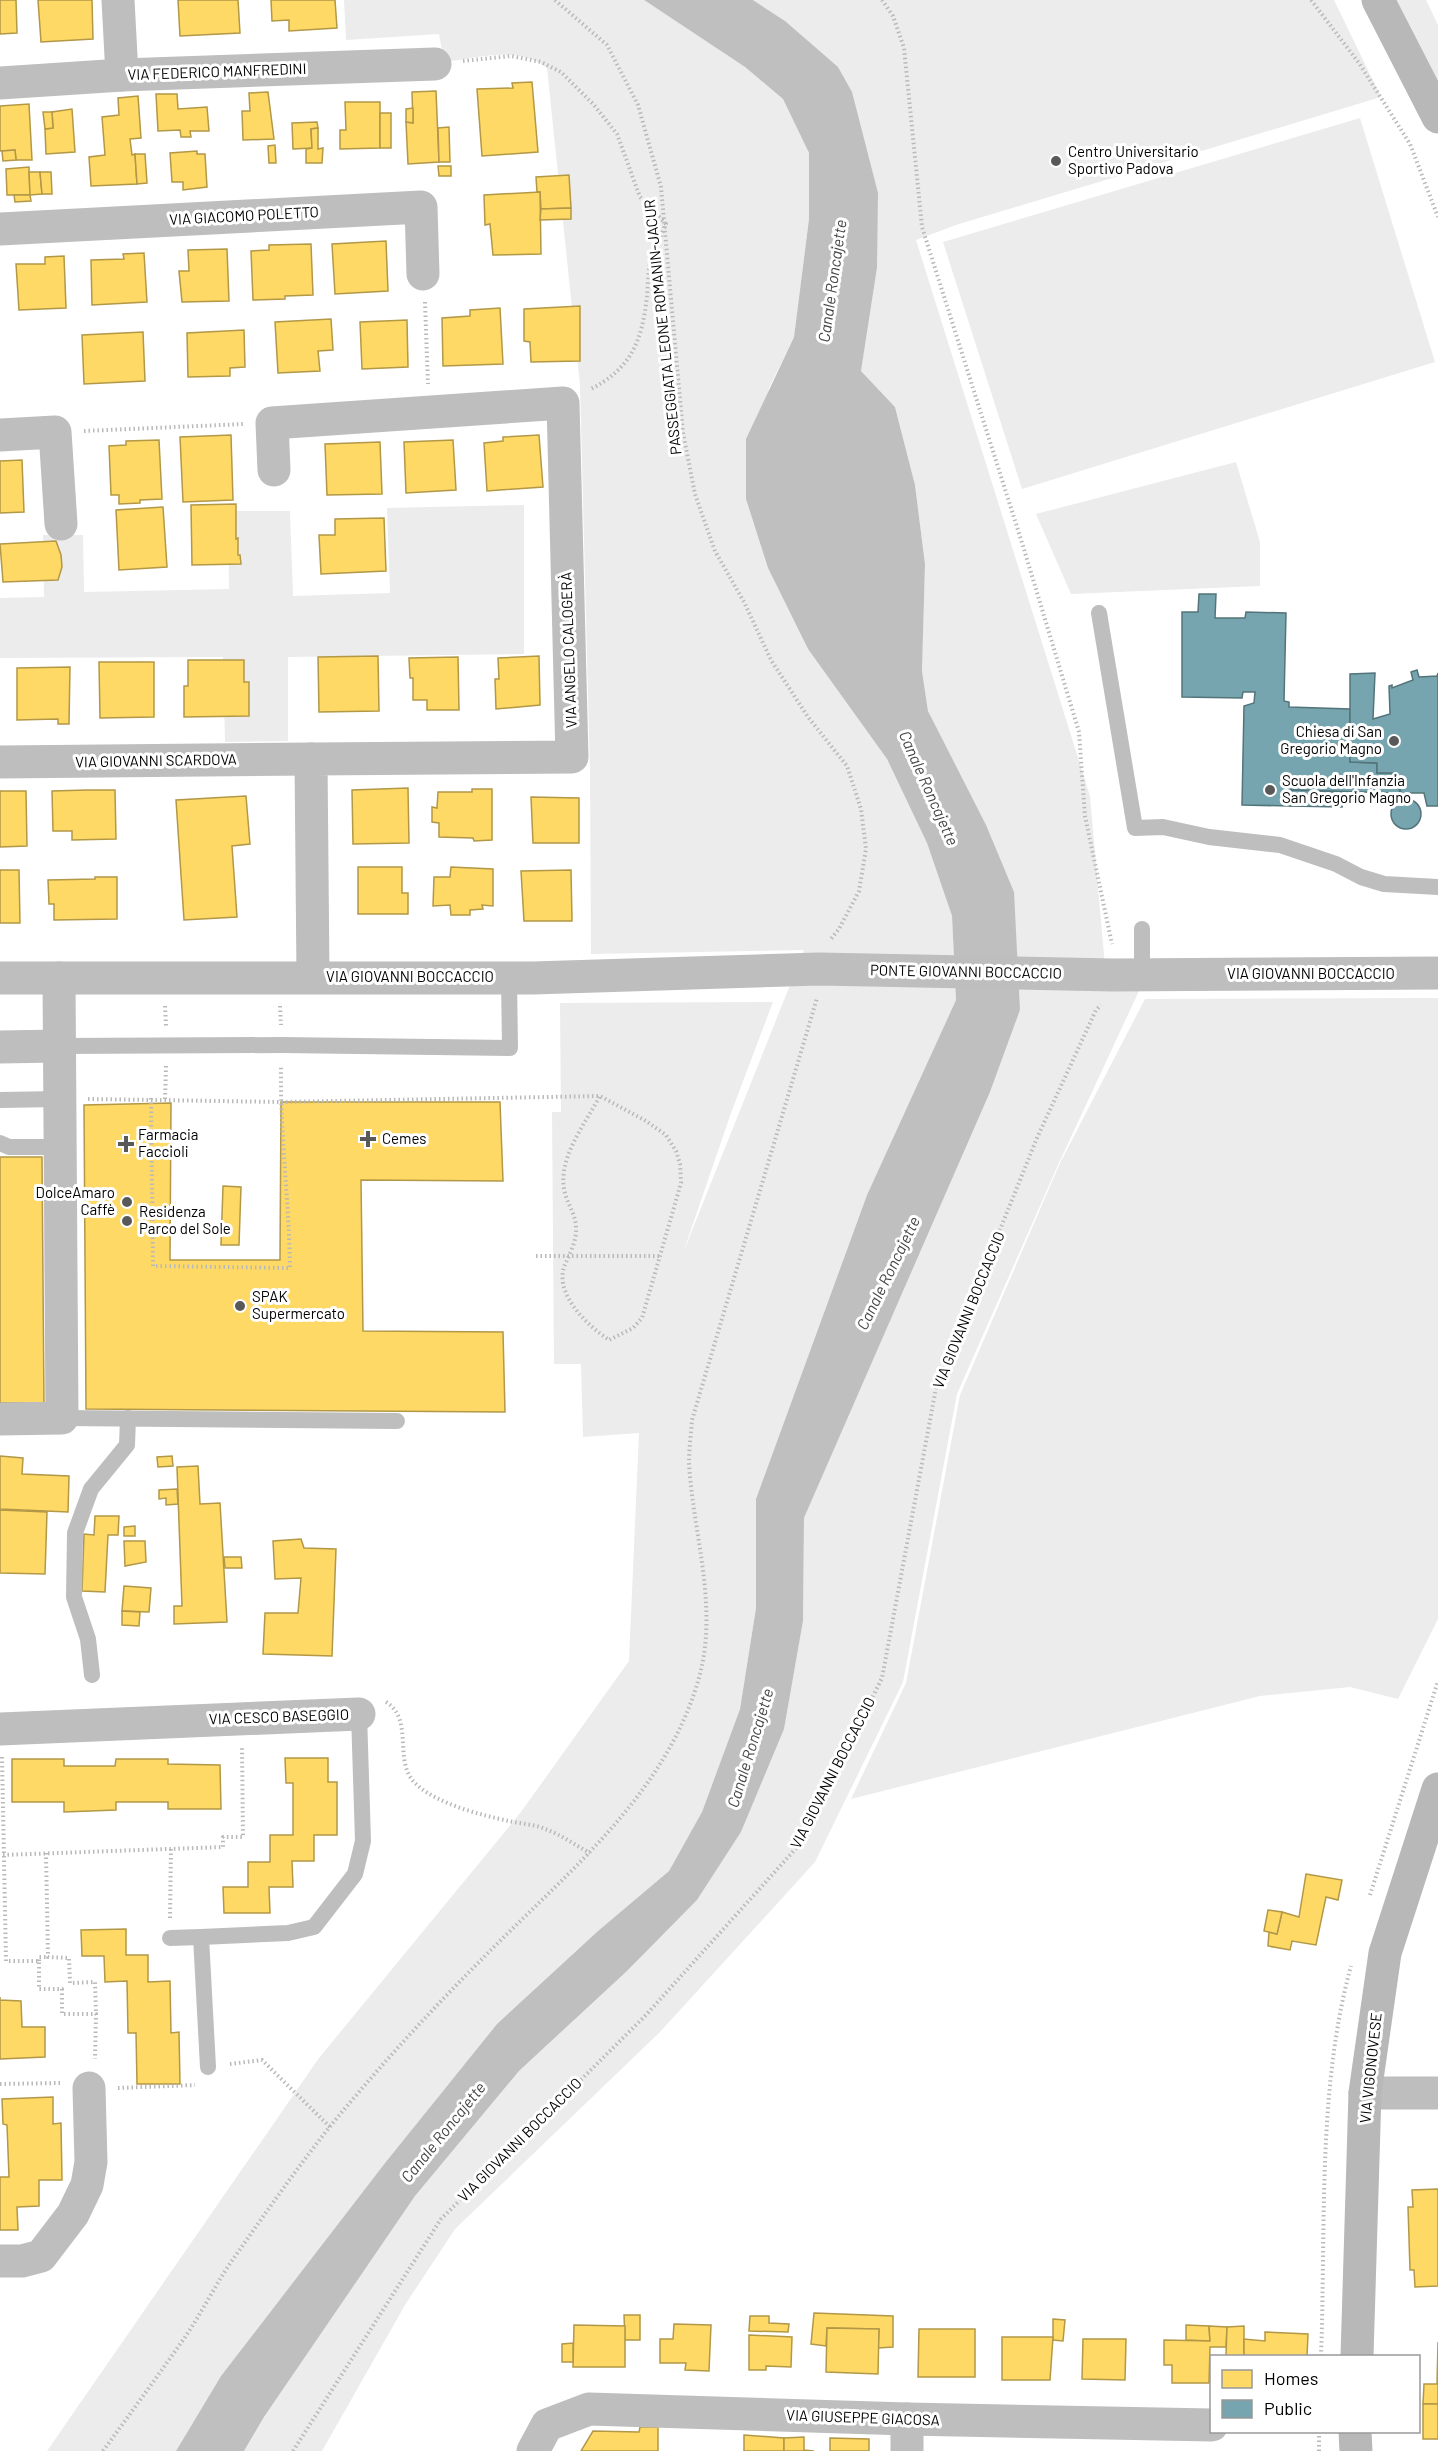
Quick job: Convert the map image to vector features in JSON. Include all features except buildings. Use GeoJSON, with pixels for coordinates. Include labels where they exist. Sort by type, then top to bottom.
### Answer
{"type":"FeatureCollection","features":[{"type":"Feature","properties":{"kind":"main road"},"geometry":{"type":"LineString","coordinates":[[1378,0],[1438,117]]}},
{"type":"Feature","properties":{"kind":"main road","name":"VIA VIGONOVESE"},"geometry":{"type":"LineString","coordinates":[[1357,2355],[1365,2093],[1385,1953],[1438,1789]]}},
{"type":"Feature","properties":{"kind":"main road"},"geometry":{"type":"LineString","coordinates":[[1355,2433],[1356,2451]]}},
{"type":"Feature","properties":{"kind":"street"},"geometry":{"type":"LineString","coordinates":[[118,0],[122,75]]}},
{"type":"Feature","properties":{"kind":"street","name":"VIA FEDERICO MANFREDINI"},"geometry":{"type":"LineString","coordinates":[[0,83],[122,75],[435,64]]}},
{"type":"Feature","properties":{"kind":"street","name":"VIA GIACOMO POLETTO"},"geometry":{"type":"LineString","coordinates":[[0,229],[421,207],[423,273]]}},
{"type":"Feature","properties":{"kind":"street"},"geometry":{"type":"LineString","coordinates":[[274,470],[272,423],[563,403]]}},
{"type":"Feature","properties":{"kind":"street","name":"VIA ANGELO CALOGERÀ"},"geometry":{"type":"LineString","coordinates":[[311,759],[572,757],[563,403]]}},
{"type":"Feature","properties":{"kind":"street"},"geometry":{"type":"LineString","coordinates":[[0,435],[55,432],[61,524]]}},
{"type":"Feature","properties":{"kind":"street"},"geometry":{"type":"LineString","coordinates":[[311,759],[313,977]]}},
{"type":"Feature","properties":{"kind":"street","name":"VIA GIOVANNI SCARDOVA"},"geometry":{"type":"LineString","coordinates":[[0,762],[311,759]]}},
{"type":"Feature","properties":{"kind":"street","name":"PONTE GIOVANNI BOCCACCIO"},"geometry":{"type":"LineString","coordinates":[[822,968],[1113,975]]}},
{"type":"Feature","properties":{"kind":"street","name":"VIA GIOVANNI BOCCACCIO"},"geometry":{"type":"LineString","coordinates":[[0,978],[509,978],[822,968]]}},
{"type":"Feature","properties":{"kind":"street","name":"VIA GIOVANNI BOCCACCIO"},"geometry":{"type":"LineString","coordinates":[[1113,975],[1438,973]]}},
{"type":"Feature","properties":{"kind":"street"},"geometry":{"type":"LineString","coordinates":[[0,1419],[62,1418],[59,978]]}},
{"type":"Feature","properties":{"kind":"street"},"geometry":{"type":"LineString","coordinates":[[0,1047],[59,1046]]}},
{"type":"Feature","properties":{"kind":"street","name":"VIA CESCO BASEGGIO"},"geometry":{"type":"LineString","coordinates":[[1,1729],[242,1718],[370,1707]]}},
{"type":"Feature","properties":{"kind":"street"},"geometry":{"type":"LineString","coordinates":[[0,2261],[22,2261],[41,2256],[73,2214],[87,2185],[91,2162],[93,2086]]}},
{"type":"Feature","properties":{"kind":"street"},"geometry":{"type":"LineString","coordinates":[[1365,2093],[1438,2093]]}},
{"type":"Feature","properties":{"kind":"street","name":"VIA GIUSEPPE GIACOSA"},"geometry":{"type":"LineString","coordinates":[[533,2451],[547,2425],[589,2409],[907,2435],[1210,2425]]}},
{"type":"Feature","properties":{"kind":"lane"},"geometry":{"type":"LineString","coordinates":[[1099,613],[1135,828],[1163,827],[1209,837],[1280,845],[1336,864],[1361,877],[1384,884],[1438,887]]}},
{"type":"Feature","properties":{"kind":"lane"},"geometry":{"type":"LineString","coordinates":[[1113,975],[1142,929]]}},
{"type":"Feature","properties":{"kind":"lane"},"geometry":{"type":"LineString","coordinates":[[59,1046],[282,1045],[510,1048],[509,978]]}},
{"type":"Feature","properties":{"kind":"lane"},"geometry":{"type":"LineString","coordinates":[[0,1100],[60,1099]]}},
{"type":"Feature","properties":{"kind":"lane"},"geometry":{"type":"LineString","coordinates":[[0,1143],[9,1147],[45,1147]]}},
{"type":"Feature","properties":{"kind":"lane"},"geometry":{"type":"LineString","coordinates":[[62,1418],[397,1421]]}},
{"type":"Feature","properties":{"kind":"lane"},"geometry":{"type":"LineString","coordinates":[[92,1675],[88,1639],[74,1597],[75,1533],[91,1489],[127,1444],[128,1418]]}},
{"type":"Feature","properties":{"kind":"lane","name":"VIA CESCO BASEGGIO"},"geometry":{"type":"LineString","coordinates":[[170,1938],[288,1933],[314,1927],[355,1874],[363,1841],[370,1707]]}},
{"type":"Feature","properties":{"kind":"lane"},"geometry":{"type":"LineString","coordinates":[[201,1937],[208,2067]]}},
{"type":"Feature","properties":{"kind":"path","name":"PASSEGGIATA LEONE ROMANIN-JACUR"},"geometry":{"type":"LineString","coordinates":[[555,0],[607,45],[638,105],[661,187],[683,433],[695,494],[715,552],[744,602],[771,660],[808,717],[848,766],[861,809],[866,849],[859,891],[822,968]]}},
{"type":"Feature","properties":{"kind":"path"},"geometry":{"type":"LineString","coordinates":[[882,0],[892,16],[904,48],[922,227],[1037,590],[1079,732],[1085,816],[1113,975]]}},
{"type":"Feature","properties":{"kind":"path"},"geometry":{"type":"LineString","coordinates":[[1311,0],[1359,63],[1410,144],[1438,217]]}},
{"type":"Feature","properties":{"kind":"path"},"geometry":{"type":"LineString","coordinates":[[435,64],[511,56],[541,62],[561,72],[594,105],[617,134],[640,198],[666,224],[651,260],[645,312],[634,349],[624,366],[607,381],[563,403]]}},
{"type":"Feature","properties":{"kind":"path"},"geometry":{"type":"LineString","coordinates":[[423,273],[429,412]]}},
{"type":"Feature","properties":{"kind":"path"},"geometry":{"type":"LineString","coordinates":[[55,432],[272,423]]}},
{"type":"Feature","properties":{"kind":"path"},"geometry":{"type":"LineString","coordinates":[[103,2451],[184,2338],[228,2267],[330,2127],[395,2050],[482,1958],[590,1853],[628,1809],[669,1750],[686,1716],[700,1672],[706,1636],[704,1580],[689,1462],[692,1420],[822,968]]}},
{"type":"Feature","properties":{"kind":"path","name":"VIA GIOVANNI BOCCACCIO"},"geometry":{"type":"LineString","coordinates":[[293,2451],[441,2220],[646,2015],[799,1845],[882,1678],[936,1388],[1037,1138],[1113,975]]}},
{"type":"Feature","properties":{"kind":"path"},"geometry":{"type":"LineString","coordinates":[[60,1099],[151,1098],[281,1102],[600,1096],[646,1121],[666,1135],[676,1151],[681,1183],[658,1256],[642,1318],[633,1328],[609,1340],[599,1334],[566,1297],[562,1282],[577,1228],[565,1193],[563,1179],[565,1161],[600,1096]]}},
{"type":"Feature","properties":{"kind":"path"},"geometry":{"type":"LineString","coordinates":[[151,1098],[153,1266],[290,1268],[290,1230],[281,1102]]}},
{"type":"Feature","properties":{"kind":"path"},"geometry":{"type":"LineString","coordinates":[[536,1256],[658,1256]]}},
{"type":"Feature","properties":{"kind":"path"},"geometry":{"type":"LineString","coordinates":[[370,1707],[395,1708],[403,1728],[403,1750],[408,1775],[417,1785],[435,1796],[479,1814],[545,1828],[590,1853]]}},
{"type":"Feature","properties":{"kind":"path"},"geometry":{"type":"LineString","coordinates":[[3,1855],[171,1847],[223,1847],[223,1837],[243,1837],[242,1718]]}},
{"type":"Feature","properties":{"kind":"path"},"geometry":{"type":"LineString","coordinates":[[1,1729],[3,1936],[6,1961],[39,1960],[39,1957],[69,1958],[70,1983]]}},
{"type":"Feature","properties":{"kind":"path"},"geometry":{"type":"LineString","coordinates":[[170,1938],[171,1847]]}},
{"type":"Feature","properties":{"kind":"path"},"geometry":{"type":"LineString","coordinates":[[46,1853],[48,1957]]}},
{"type":"Feature","properties":{"kind":"path"},"geometry":{"type":"LineString","coordinates":[[39,1960],[39,1989],[62,1989],[70,1983],[95,1982],[93,2086]]}},
{"type":"Feature","properties":{"kind":"path"},"geometry":{"type":"LineString","coordinates":[[62,1989],[62,2014],[96,2014]]}},
{"type":"Feature","properties":{"kind":"path"},"geometry":{"type":"LineString","coordinates":[[0,2084],[93,2086],[209,2084],[208,2067],[262,2060],[330,2127]]}},
{"type":"Feature","properties":{"kind":"path"},"geometry":{"type":"LineString","coordinates":[[1322,2355],[1323,2328]]}},
{"type":"Feature","properties":{"kind":"path"},"geometry":{"type":"LineString","coordinates":[[1319,2433],[1319,2451]]}},
{"type":"Feature","properties":{"kind":"shaded area"},"geometry":{"type":"Polygon","coordinates":[[[344,0],[644,0],[745,67],[783,99],[809,153],[809,219],[794,337],[769,388],[746,499],[768,568],[808,649],[887,759],[927,843],[952,916],[956,1000],[867,1195],[756,1499],[756,1608],[740,1709],[702,1812],[669,1871],[598,1931],[497,2024],[385,2163],[221,2376],[176,2451],[47,2451],[319,2058],[521,1812],[629,1661],[639,1433],[583,1437],[581,1364],[554,1364],[552,1112],[561,1112],[560,1003],[773,1002],[731,1113],[683,1253],[804,950],[591,954],[590,772],[580,385],[547,68],[536,61],[511,55],[484,56],[444,62],[439,34],[346,40],[344,0]]]}},
{"type":"Feature","properties":{"kind":"shaded area"},"geometry":{"type":"Polygon","coordinates":[[[753,0],[1334,0],[1381,97],[956,225],[916,240],[1090,796],[1106,978],[1145,978],[1058,1165],[957,1394],[903,1682],[815,1862],[660,2032],[455,2229],[405,2305],[322,2451],[244,2451],[264,2417],[415,2196],[519,2071],[627,1971],[697,1900],[741,1832],[784,1728],[803,1621],[804,1518],[990,1092],[1020,1010],[953,763],[928,711],[922,671],[925,564],[915,485],[895,407],[861,371],[877,268],[785,21],[753,0]]]}},
{"type":"Feature","properties":{"kind":"shaded area"},"geometry":{"type":"Polygon","coordinates":[[[1384,0],[1426,0],[1438,25],[1438,102],[1384,0]]]}},
{"type":"Feature","properties":{"kind":"shaded area"},"geometry":{"type":"Polygon","coordinates":[[[1360,118],[1435,362],[1022,489],[943,242],[1360,118]]]}},
{"type":"Feature","properties":{"kind":"shaded area"},"geometry":{"type":"Polygon","coordinates":[[[1236,462],[1260,542],[1260,586],[1071,594],[1036,514],[1236,462]]]}},
{"type":"Feature","properties":{"kind":"shaded area"},"geometry":{"type":"Polygon","coordinates":[[[524,505],[524,654],[288,657],[288,741],[225,742],[223,657],[0,658],[0,598],[44,597],[43,535],[83,535],[84,592],[229,589],[228,511],[290,511],[293,596],[390,593],[387,508],[524,505]]]}},
{"type":"Feature","properties":{"kind":"shaded area"},"geometry":{"type":"Polygon","coordinates":[[[1438,998],[1438,1619],[1398,1699],[1350,1687],[1260,1696],[851,1799],[906,1683],[960,1395],[1060,1163],[1145,999],[1438,998]]]}},
{"type":"Feature","properties":{"kind":"water","name":"Canale Roncajette"},"geometry":{"type":"Polygon","coordinates":[[[644,0],[753,0],[785,21],[838,67],[852,92],[878,193],[877,268],[861,371],[895,407],[915,485],[925,564],[922,671],[928,711],[986,825],[1014,892],[1020,1010],[990,1092],[804,1518],[803,1621],[784,1729],[741,1832],[697,1900],[627,1971],[519,2071],[415,2196],[264,2417],[244,2451],[176,2451],[221,2376],[385,2163],[497,2024],[598,1931],[669,1871],[702,1812],[740,1709],[756,1608],[756,1499],[867,1195],[956,1000],[952,916],[927,843],[887,759],[808,649],[768,568],[746,499],[746,439],[794,337],[809,219],[809,153],[783,99],[745,67],[644,0]]]}},
{"type":"Feature","properties":{"kind":"place","name":"Centro Universitario Sportivo Padova"},"geometry":{"type":"Point","coordinates":[1056,161]}},
{"type":"Feature","properties":{"kind":"place","name":"Chiesa di San Gregorio Magno"},"geometry":{"type":"Point","coordinates":[1394,741]}},
{"type":"Feature","properties":{"kind":"place","name":"Scuola dell'Infanzia San Gregorio Magno"},"geometry":{"type":"Point","coordinates":[1270,790]}},
{"type":"Feature","properties":{"kind":"place","name":"Cemes"},"geometry":{"type":"Point","coordinates":[368,1139]}},
{"type":"Feature","properties":{"kind":"place","name":"Farmacia Faccioli"},"geometry":{"type":"Point","coordinates":[126,1144]}},
{"type":"Feature","properties":{"kind":"place","name":"DolceAmaro Caffè"},"geometry":{"type":"Point","coordinates":[127,1202]}},
{"type":"Feature","properties":{"kind":"place","name":"Residenza Parco del Sole"},"geometry":{"type":"Point","coordinates":[127,1221]}},
{"type":"Feature","properties":{"kind":"place","name":"SPAK Supermercato"},"geometry":{"type":"Point","coordinates":[240,1306]}}]}
